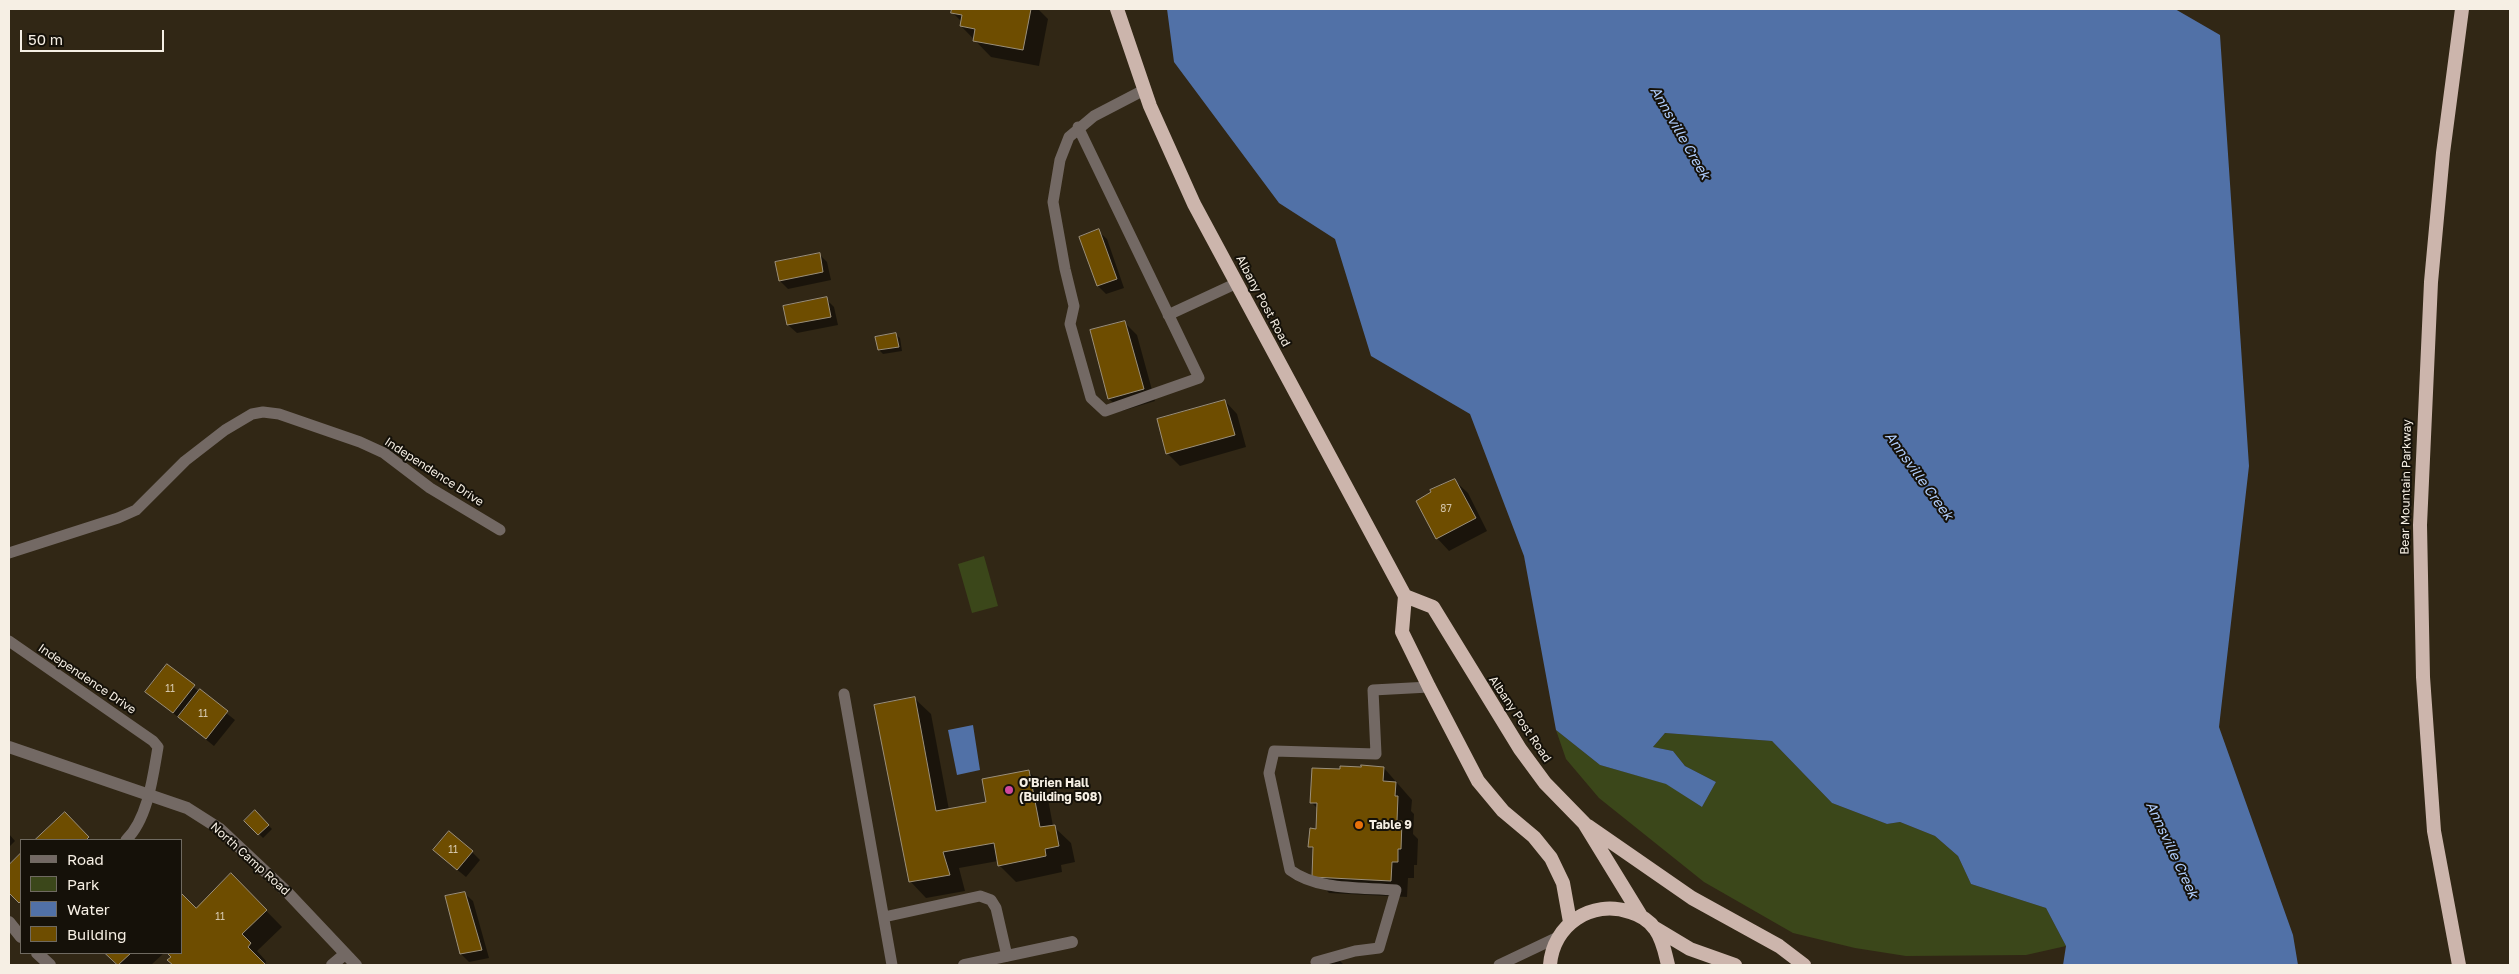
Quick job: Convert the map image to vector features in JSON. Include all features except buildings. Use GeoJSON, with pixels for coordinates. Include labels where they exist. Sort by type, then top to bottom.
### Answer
{"type":"FeatureCollection","features":[{"type":"Feature","properties":{"kind":"highway","name":"Albany Post Road"},"geometry":{"type":"LineString","coordinates":[[1117,9],[1144,90],[1190,196],[1406,596],[1433,608],[1520,749],[1545,783],[1584,823],[1641,916]]}},
{"type":"Feature","properties":{"kind":"highway","name":"Bear Mountain Parkway"},"geometry":{"type":"LineString","coordinates":[[2459,965],[2434,831],[2422,677],[2420,525],[2430,290],[2443,153],[2462,9]]}},
{"type":"Feature","properties":{"kind":"highway"},"geometry":{"type":"LineString","coordinates":[[1406,596],[1402,632],[1429,687],[1478,781],[1503,811],[1534,837],[1551,858],[1563,883],[1570,922]]}},
{"type":"Feature","properties":{"kind":"highway"},"geometry":{"type":"LineString","coordinates":[[1584,823],[1692,898],[1779,946],[1804,965]]}},
{"type":"Feature","properties":{"kind":"highway"},"geometry":{"type":"LineString","coordinates":[[1550,965],[1551,954],[1558,937],[1570,922],[1586,912],[1604,908],[1622,910],[1641,916],[1655,928],[1690,949],[1735,965]]}},
{"type":"Feature","properties":{"kind":"highway"},"geometry":{"type":"LineString","coordinates":[[1655,928],[1664,946],[1668,965]]}},
{"type":"Feature","properties":{"kind":"street","name":"North Camp Road"},"geometry":{"type":"LineString","coordinates":[[9,747],[187,808],[220,829],[288,893],[356,965]]}},
{"type":"Feature","properties":{"kind":"street"},"geometry":{"type":"LineString","coordinates":[[9,922],[20,935]]}},
{"type":"Feature","properties":{"kind":"street"},"geometry":{"type":"LineString","coordinates":[[964,965],[1072,942]]}},
{"type":"Feature","properties":{"kind":"street"},"geometry":{"type":"LineString","coordinates":[[39,954],[50,965]]}},
{"type":"Feature","properties":{"kind":"street"},"geometry":{"type":"LineString","coordinates":[[332,965],[345,954]]}},
{"type":"Feature","properties":{"kind":"lane"},"geometry":{"type":"LineString","coordinates":[[1078,127],[1199,378],[1104,411],[1091,398],[1070,324],[1074,306],[1053,202],[1060,160],[1069,137],[1078,127],[1094,116],[1144,90]]}},
{"type":"Feature","properties":{"kind":"lane"},"geometry":{"type":"LineString","coordinates":[[1168,315],[1237,283]]}},
{"type":"Feature","properties":{"kind":"lane","name":"Independence Drive"},"geometry":{"type":"LineString","coordinates":[[9,553],[118,518],[136,510],[185,461],[224,430],[252,414],[263,412],[279,414],[384,453],[430,488],[500,530]]}},
{"type":"Feature","properties":{"kind":"lane","name":"Independence Drive"},"geometry":{"type":"LineString","coordinates":[[9,641],[154,741],[158,748],[149,795],[131,835],[127,839]]}},
{"type":"Feature","properties":{"kind":"lane"},"geometry":{"type":"LineString","coordinates":[[1317,965],[1316,962],[1343,960],[1355,951],[1379,948],[1396,890],[1319,884],[1304,879],[1290,870],[1269,773],[1274,750],[1376,754],[1373,690],[1429,687]]}},
{"type":"Feature","properties":{"kind":"lane"},"geometry":{"type":"LineString","coordinates":[[844,694],[892,965]]}},
{"type":"Feature","properties":{"kind":"lane"},"geometry":{"type":"LineString","coordinates":[[884,917],[980,896],[991,900],[996,908],[1007,956]]}},
{"type":"Feature","properties":{"kind":"lane"},"geometry":{"type":"LineString","coordinates":[[1498,965],[1558,937]]}},
{"type":"Feature","properties":{"kind":"green space"},"geometry":{"type":"Polygon","coordinates":[[[984,556],[998,606],[972,613],[958,564],[984,556]]]}},
{"type":"Feature","properties":{"kind":"green space"},"geometry":{"type":"Polygon","coordinates":[[[1556,730],[1600,765],[1667,784],[1702,807],[1716,782],[1685,766],[1673,751],[1653,747],[1665,733],[1772,741],[1832,803],[1887,824],[1900,822],[1935,836],[1958,856],[1971,884],[2046,908],[2066,946],[2026,955],[1906,956],[1855,948],[1793,933],[1704,882],[1599,798],[1566,759],[1556,730]]]}},
{"type":"Feature","properties":{"kind":"water","name":"Annsville Creek"},"geometry":{"type":"Polygon","coordinates":[[[1167,9],[2175,9],[2220,35],[2249,466],[2219,727],[2293,935],[2298,965],[2063,965],[2066,946],[2046,908],[1971,884],[1958,856],[1935,836],[1900,822],[1887,824],[1832,803],[1772,741],[1665,733],[1653,747],[1673,751],[1685,766],[1716,782],[1702,807],[1666,784],[1600,765],[1556,730],[1524,556],[1470,414],[1371,356],[1335,239],[1279,203],[1174,62],[1167,9]]]}},
{"type":"Feature","properties":{"kind":"water"},"geometry":{"type":"Polygon","coordinates":[[[973,725],[980,770],[957,775],[948,730],[973,725]]]}},
{"type":"Feature","properties":{"kind":"place","name":"O'Brien Hall (Building 508)"},"geometry":{"type":"Point","coordinates":[1009,790]}},
{"type":"Feature","properties":{"kind":"place","name":"Table 9"},"geometry":{"type":"Point","coordinates":[1359,825]}}]}
